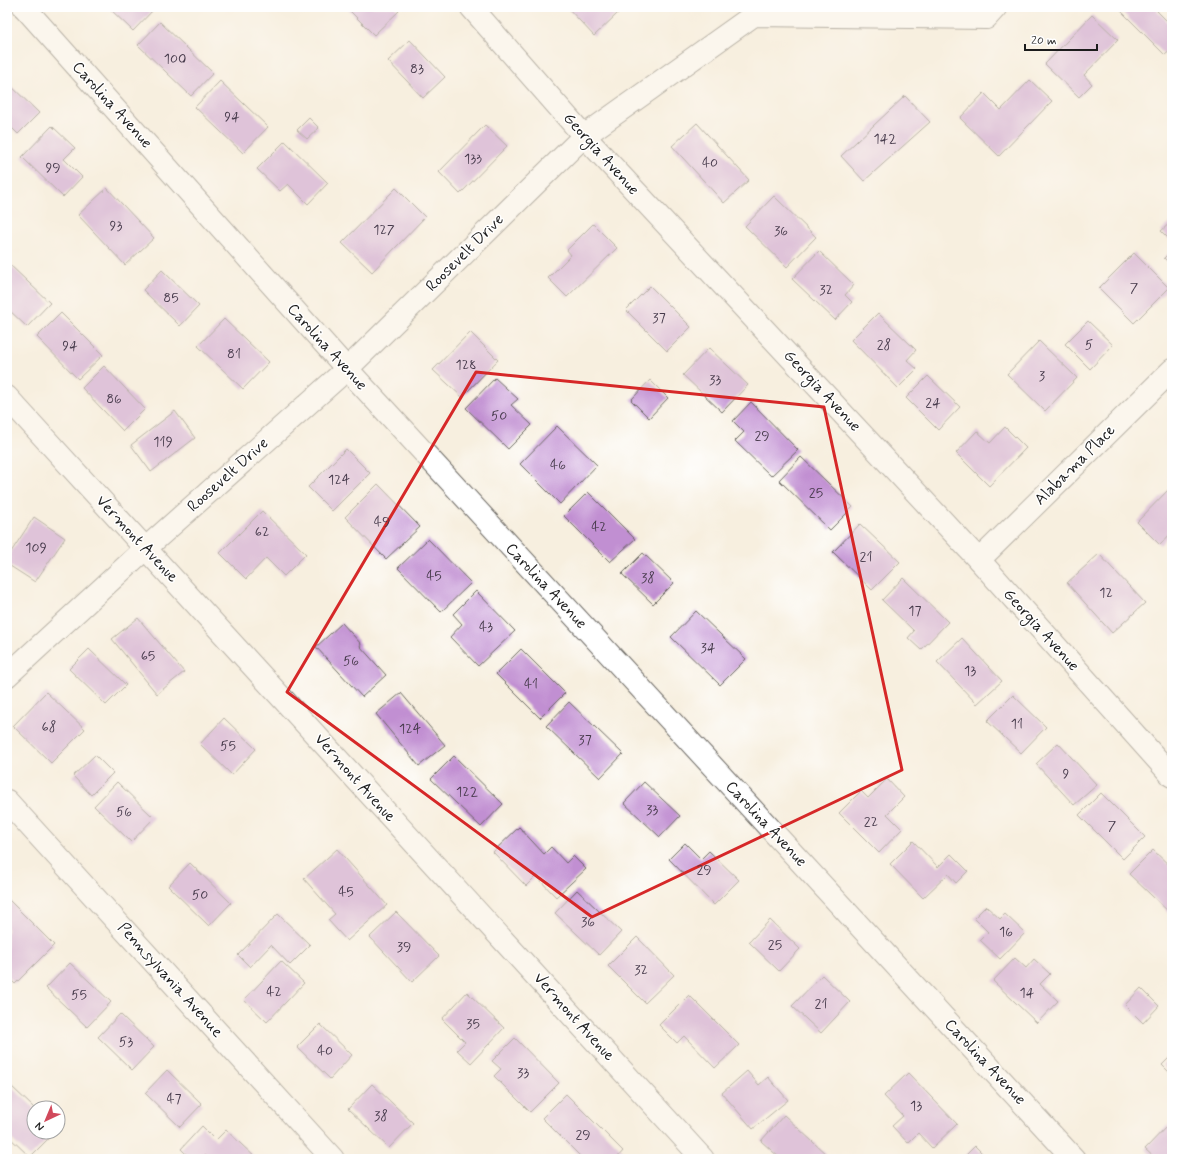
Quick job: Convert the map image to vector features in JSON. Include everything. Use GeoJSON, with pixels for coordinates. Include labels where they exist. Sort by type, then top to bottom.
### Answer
{"type":"FeatureCollection","features":[{"type":"Feature","properties":{"kind":"street","name":"Carolina Avenue"},"geometry":{"type":"LineString","coordinates":[[24,7],[347,369],[1074,1159]]}},
{"type":"Feature","properties":{"kind":"street","name":"Georgia Avenue"},"geometry":{"type":"LineString","coordinates":[[471,7],[584,136],[979,560],[1172,776]]}},
{"type":"Feature","properties":{"kind":"street","name":"Roosevelt Drive"},"geometry":{"type":"LineString","coordinates":[[7,676],[146,548],[347,369],[584,136],[754,11],[986,18],[996,7]]}},
{"type":"Feature","properties":{"kind":"street","name":"Alabama Place"},"geometry":{"type":"LineString","coordinates":[[979,560],[1172,370]]}},
{"type":"Feature","properties":{"kind":"street","name":"Vermont Avenue"},"geometry":{"type":"LineString","coordinates":[[7,397],[703,1159]]}},
{"type":"Feature","properties":{"kind":"street","name":"Pennsylvania Avenue"},"geometry":{"type":"LineString","coordinates":[[7,801],[333,1159]]}},
{"type":"Feature","properties":{"kind":"highlighted area"},"geometry":{"type":"Polygon","coordinates":[[[476,372],[824,407],[902,770],[592,917],[287,692],[476,372]]]}},
{"type":"Feature","properties":{"kind":"building"},"geometry":{"type":"Polygon","coordinates":[[[108,7],[156,7],[133,31],[108,7]]]}},
{"type":"Feature","properties":{"kind":"building"},"geometry":{"type":"Polygon","coordinates":[[[346,7],[395,7],[399,11],[374,35],[346,7]]]}},
{"type":"Feature","properties":{"kind":"building"},"geometry":{"type":"Polygon","coordinates":[[[567,7],[612,7],[618,13],[594,36],[567,7]]]}},
{"type":"Feature","properties":{"kind":"building"},"geometry":{"type":"Polygon","coordinates":[[[1121,7],[1162,7],[1157,11],[1172,26],[1172,49],[1165,55],[1119,9],[1121,7]]]}},
{"type":"Feature","properties":{"kind":"building"},"geometry":{"type":"Polygon","coordinates":[[[1092,15],[1118,40],[1084,75],[1092,84],[1079,97],[1045,64],[1092,15]]]}},
{"type":"Feature","properties":{"kind":"building"},"geometry":{"type":"Polygon","coordinates":[[[160,22],[213,73],[191,96],[138,45],[160,22]]]}},
{"type":"Feature","properties":{"kind":"building"},"geometry":{"type":"Polygon","coordinates":[[[410,40],[445,77],[423,98],[388,61],[410,40]]]}},
{"type":"Feature","properties":{"kind":"building"},"geometry":{"type":"Polygon","coordinates":[[[1030,80],[1052,101],[999,156],[960,118],[984,93],[1001,110],[1030,80]]]}},
{"type":"Feature","properties":{"kind":"building"},"geometry":{"type":"Polygon","coordinates":[[[220,81],[268,127],[243,153],[195,107],[220,81]]]}},
{"type":"Feature","properties":{"kind":"building"},"geometry":{"type":"Polygon","coordinates":[[[7,82],[39,113],[18,134],[7,123],[7,82]]]}},
{"type":"Feature","properties":{"kind":"building"},"geometry":{"type":"Polygon","coordinates":[[[905,96],[930,122],[864,181],[841,156],[905,96]]]}},
{"type":"Feature","properties":{"kind":"building"},"geometry":{"type":"Polygon","coordinates":[[[309,118],[319,128],[307,139],[297,130],[309,118]]]}},
{"type":"Feature","properties":{"kind":"building"},"geometry":{"type":"Polygon","coordinates":[[[697,123],[749,180],[724,203],[672,146],[697,123]]]}},
{"type":"Feature","properties":{"kind":"building"},"geometry":{"type":"Polygon","coordinates":[[[485,125],[507,146],[460,194],[439,172],[485,125]]]}},
{"type":"Feature","properties":{"kind":"building"},"geometry":{"type":"Polygon","coordinates":[[[52,126],[75,148],[64,159],[82,177],[63,197],[22,157],[52,126]]]}},
{"type":"Feature","properties":{"kind":"building"},"geometry":{"type":"Polygon","coordinates":[[[285,141],[328,183],[308,204],[288,184],[280,191],[257,169],[285,141]]]}},
{"type":"Feature","properties":{"kind":"building"},"geometry":{"type":"Polygon","coordinates":[[[107,188],[154,238],[125,265],[78,215],[107,188]]]}},
{"type":"Feature","properties":{"kind":"building"},"geometry":{"type":"Polygon","coordinates":[[[396,188],[425,217],[372,272],[342,243],[396,188]]]}},
{"type":"Feature","properties":{"kind":"building"},"geometry":{"type":"Polygon","coordinates":[[[774,196],[816,237],[787,267],[745,226],[774,196]]]}},
{"type":"Feature","properties":{"kind":"building"},"geometry":{"type":"Polygon","coordinates":[[[1172,221],[1172,242],[1161,231],[1172,221]]]}},
{"type":"Feature","properties":{"kind":"building"},"geometry":{"type":"Polygon","coordinates":[[[593,224],[617,248],[567,297],[548,278],[571,255],[567,250],[593,224]]]}},
{"type":"Feature","properties":{"kind":"building"},"geometry":{"type":"Polygon","coordinates":[[[1172,250],[1172,266],[1164,258],[1172,250]]]}},
{"type":"Feature","properties":{"kind":"building"},"geometry":{"type":"Polygon","coordinates":[[[819,251],[854,285],[845,295],[852,302],[835,320],[792,279],[819,251]]]}},
{"type":"Feature","properties":{"kind":"building"},"geometry":{"type":"Polygon","coordinates":[[[1134,253],[1169,288],[1134,323],[1099,288],[1134,253]]]}},
{"type":"Feature","properties":{"kind":"building"},"geometry":{"type":"Polygon","coordinates":[[[7,262],[50,303],[27,327],[7,308],[7,262]]]}},
{"type":"Feature","properties":{"kind":"building"},"geometry":{"type":"Polygon","coordinates":[[[162,270],[199,306],[180,326],[143,290],[162,270]]]}},
{"type":"Feature","properties":{"kind":"building"},"geometry":{"type":"Polygon","coordinates":[[[650,286],[691,327],[667,351],[626,310],[650,286]]]}},
{"type":"Feature","properties":{"kind":"building"},"geometry":{"type":"Polygon","coordinates":[[[61,313],[103,355],[78,379],[37,337],[61,313]]]}},
{"type":"Feature","properties":{"kind":"building"},"geometry":{"type":"Polygon","coordinates":[[[878,313],[916,350],[907,360],[917,369],[898,388],[851,340],[878,313]]]}},
{"type":"Feature","properties":{"kind":"building"},"geometry":{"type":"Polygon","coordinates":[[[224,319],[269,362],[243,389],[198,346],[224,319]]]}},
{"type":"Feature","properties":{"kind":"building"},"geometry":{"type":"Polygon","coordinates":[[[1088,321],[1113,345],[1090,369],[1065,344],[1088,321]]]}},
{"type":"Feature","properties":{"kind":"building"},"geometry":{"type":"Polygon","coordinates":[[[470,332],[498,360],[462,397],[433,370],[470,332]]]}},
{"type":"Feature","properties":{"kind":"building"},"geometry":{"type":"Polygon","coordinates":[[[1039,341],[1077,378],[1045,411],[1007,374],[1039,341]]]}},
{"type":"Feature","properties":{"kind":"building"},"geometry":{"type":"Polygon","coordinates":[[[709,348],[748,385],[722,412],[683,375],[709,348]]]}},
{"type":"Feature","properties":{"kind":"building"},"geometry":{"type":"Polygon","coordinates":[[[104,366],[145,409],[123,431],[82,388],[104,366]]]}},
{"type":"Feature","properties":{"kind":"building"},"geometry":{"type":"Polygon","coordinates":[[[928,376],[960,407],[938,430],[906,398],[928,376]]]}},
{"type":"Feature","properties":{"kind":"building"},"geometry":{"type":"Polygon","coordinates":[[[495,378],[518,399],[511,405],[532,425],[508,449],[466,408],[495,378]]]}},
{"type":"Feature","properties":{"kind":"building"},"geometry":{"type":"Polygon","coordinates":[[[650,380],[668,398],[649,418],[631,400],[650,380]]]}},
{"type":"Feature","properties":{"kind":"building"},"geometry":{"type":"Polygon","coordinates":[[[751,402],[798,450],[771,476],[735,441],[744,432],[733,421],[751,402]]]}},
{"type":"Feature","properties":{"kind":"building"},"geometry":{"type":"Polygon","coordinates":[[[175,411],[195,438],[151,472],[131,445],[175,411]]]}},
{"type":"Feature","properties":{"kind":"building"},"geometry":{"type":"Polygon","coordinates":[[[557,426],[597,465],[560,504],[520,464],[557,426]]]}},
{"type":"Feature","properties":{"kind":"building"},"geometry":{"type":"Polygon","coordinates":[[[1005,427],[1026,448],[989,486],[956,453],[977,431],[990,443],[1005,427]]]}},
{"type":"Feature","properties":{"kind":"building"},"geometry":{"type":"Polygon","coordinates":[[[346,449],[370,473],[332,511],[308,487],[346,449]]]}},
{"type":"Feature","properties":{"kind":"building"},"geometry":{"type":"Polygon","coordinates":[[[801,457],[853,507],[830,530],[779,480],[801,457]]]}},
{"type":"Feature","properties":{"kind":"building"},"geometry":{"type":"Polygon","coordinates":[[[378,484],[420,527],[386,559],[345,517],[378,484]]]}},
{"type":"Feature","properties":{"kind":"building"},"geometry":{"type":"Polygon","coordinates":[[[1170,488],[1172,490],[1172,532],[1160,545],[1137,522],[1170,488]]]}},
{"type":"Feature","properties":{"kind":"building"},"geometry":{"type":"Polygon","coordinates":[[[588,492],[635,539],[610,562],[564,516],[588,492]]]}},
{"type":"Feature","properties":{"kind":"building"},"geometry":{"type":"Polygon","coordinates":[[[262,511],[306,554],[284,576],[266,558],[246,579],[220,553],[262,511]]]}},
{"type":"Feature","properties":{"kind":"building"},"geometry":{"type":"Polygon","coordinates":[[[34,517],[65,538],[35,582],[7,564],[7,558],[34,517]]]}},
{"type":"Feature","properties":{"kind":"building"},"geometry":{"type":"Polygon","coordinates":[[[860,524],[900,562],[872,590],[833,552],[860,524]]]}},
{"type":"Feature","properties":{"kind":"building"},"geometry":{"type":"Polygon","coordinates":[[[428,539],[471,583],[441,612],[398,568],[428,539]]]}},
{"type":"Feature","properties":{"kind":"building"},"geometry":{"type":"Polygon","coordinates":[[[643,553],[674,583],[653,604],[622,574],[643,553]]]}},
{"type":"Feature","properties":{"kind":"building"},"geometry":{"type":"Polygon","coordinates":[[[1099,554],[1145,603],[1112,633],[1067,583],[1099,554]]]}},
{"type":"Feature","properties":{"kind":"building"},"geometry":{"type":"Polygon","coordinates":[[[903,578],[948,622],[921,650],[908,638],[914,631],[882,600],[903,578]]]}},
{"type":"Feature","properties":{"kind":"building"},"geometry":{"type":"Polygon","coordinates":[[[476,591],[515,631],[478,666],[450,637],[462,624],[453,614],[476,591]]]}},
{"type":"Feature","properties":{"kind":"building"},"geometry":{"type":"Polygon","coordinates":[[[696,611],[746,659],[720,685],[671,637],[696,611]]]}},
{"type":"Feature","properties":{"kind":"building"},"geometry":{"type":"Polygon","coordinates":[[[138,618],[184,672],[157,694],[112,639],[138,618]]]}},
{"type":"Feature","properties":{"kind":"building"},"geometry":{"type":"Polygon","coordinates":[[[342,623],[386,675],[362,697],[316,647],[342,623]]]}},
{"type":"Feature","properties":{"kind":"building"},"geometry":{"type":"Polygon","coordinates":[[[962,638],[1002,681],[977,704],[937,662],[962,638]]]}},
{"type":"Feature","properties":{"kind":"building"},"geometry":{"type":"Polygon","coordinates":[[[89,649],[126,685],[106,705],[69,669],[89,649]]]}},
{"type":"Feature","properties":{"kind":"building"},"geometry":{"type":"Polygon","coordinates":[[[521,649],[565,693],[540,718],[496,674],[521,649]]]}},
{"type":"Feature","properties":{"kind":"building"},"geometry":{"type":"Polygon","coordinates":[[[46,692],[85,729],[51,763],[13,726],[46,692]]]}},
{"type":"Feature","properties":{"kind":"building"},"geometry":{"type":"Polygon","coordinates":[[[401,693],[445,745],[419,766],[376,714],[401,693]]]}},
{"type":"Feature","properties":{"kind":"building"},"geometry":{"type":"Polygon","coordinates":[[[1013,695],[1046,727],[1021,753],[987,721],[1013,695]]]}},
{"type":"Feature","properties":{"kind":"building"},"geometry":{"type":"Polygon","coordinates":[[[569,702],[623,754],[600,778],[546,726],[569,702]]]}},
{"type":"Feature","properties":{"kind":"building"},"geometry":{"type":"Polygon","coordinates":[[[224,718],[256,749],[232,775],[200,744],[224,718]]]}},
{"type":"Feature","properties":{"kind":"building"},"geometry":{"type":"Polygon","coordinates":[[[1058,743],[1097,785],[1074,805],[1036,764],[1058,743]]]}},
{"type":"Feature","properties":{"kind":"building"},"geometry":{"type":"Polygon","coordinates":[[[95,755],[113,773],[91,795],[73,776],[95,755]]]}},
{"type":"Feature","properties":{"kind":"building"},"geometry":{"type":"Polygon","coordinates":[[[454,756],[503,804],[481,827],[431,779],[454,756]]]}},
{"type":"Feature","properties":{"kind":"building"},"geometry":{"type":"Polygon","coordinates":[[[887,779],[904,797],[887,814],[902,829],[879,853],[839,813],[861,791],[868,798],[887,779]]]}},
{"type":"Feature","properties":{"kind":"building"},"geometry":{"type":"Polygon","coordinates":[[[117,782],[154,818],[131,842],[94,806],[117,782]]]}},
{"type":"Feature","properties":{"kind":"building"},"geometry":{"type":"Polygon","coordinates":[[[644,782],[680,816],[660,837],[624,803],[644,782]]]}},
{"type":"Feature","properties":{"kind":"building"},"geometry":{"type":"Polygon","coordinates":[[[1101,793],[1145,837],[1123,859],[1079,815],[1101,793]]]}},
{"type":"Feature","properties":{"kind":"building"},"geometry":{"type":"Polygon","coordinates":[[[519,827],[544,854],[551,847],[566,863],[573,856],[586,869],[556,897],[536,876],[526,886],[493,852],[519,827]]]}},
{"type":"Feature","properties":{"kind":"building"},"geometry":{"type":"Polygon","coordinates":[[[913,841],[938,867],[951,854],[968,871],[956,883],[948,874],[923,898],[890,864],[913,841]]]}},
{"type":"Feature","properties":{"kind":"building"},"geometry":{"type":"Polygon","coordinates":[[[685,843],[701,859],[709,851],[739,880],[714,905],[669,859],[685,843]]]}},
{"type":"Feature","properties":{"kind":"building"},"geometry":{"type":"Polygon","coordinates":[[[337,849],[387,905],[347,941],[328,920],[335,914],[304,879],[337,849]]]}},
{"type":"Feature","properties":{"kind":"building"},"geometry":{"type":"Polygon","coordinates":[[[1153,850],[1172,868],[1172,915],[1129,874],[1153,850]]]}},
{"type":"Feature","properties":{"kind":"building"},"geometry":{"type":"Polygon","coordinates":[[[190,863],[231,903],[209,926],[168,886],[190,863]]]}},
{"type":"Feature","properties":{"kind":"building"},"geometry":{"type":"Polygon","coordinates":[[[577,890],[621,932],[599,955],[555,913],[577,890]]]}},
{"type":"Feature","properties":{"kind":"building"},"geometry":{"type":"Polygon","coordinates":[[[7,898],[54,945],[15,984],[7,976],[7,898]]]}},
{"type":"Feature","properties":{"kind":"building"},"geometry":{"type":"Polygon","coordinates":[[[986,906],[1000,919],[1005,914],[1025,933],[1000,959],[980,940],[988,932],[974,918],[986,906]]]}},
{"type":"Feature","properties":{"kind":"building"},"geometry":{"type":"Polygon","coordinates":[[[396,912],[439,956],[412,982],[370,937],[396,912]]]}},
{"type":"Feature","properties":{"kind":"building"},"geometry":{"type":"Polygon","coordinates":[[[278,914],[310,945],[290,965],[271,945],[250,967],[238,955],[278,914]]]}},
{"type":"Feature","properties":{"kind":"building"},"geometry":{"type":"Polygon","coordinates":[[[770,920],[800,949],[779,971],[749,942],[770,920]]]}},
{"type":"Feature","properties":{"kind":"building"},"geometry":{"type":"Polygon","coordinates":[[[637,937],[674,975],[645,1003],[608,966],[637,937]]]}},
{"type":"Feature","properties":{"kind":"building"},"geometry":{"type":"Polygon","coordinates":[[[1015,958],[1026,968],[1034,959],[1050,974],[1040,984],[1058,1001],[1037,1023],[993,981],[1015,958]]]}},
{"type":"Feature","properties":{"kind":"building"},"geometry":{"type":"Polygon","coordinates":[[[281,961],[304,983],[267,1022],[244,1000],[281,961]]]}},
{"type":"Feature","properties":{"kind":"building"},"geometry":{"type":"Polygon","coordinates":[[[70,963],[111,1002],[87,1027],[46,988],[70,963]]]}},
{"type":"Feature","properties":{"kind":"building"},"geometry":{"type":"Polygon","coordinates":[[[822,975],[850,1002],[821,1033],[792,1006],[822,975]]]}},
{"type":"Feature","properties":{"kind":"building"},"geometry":{"type":"Polygon","coordinates":[[[1141,988],[1159,1006],[1143,1023],[1125,1005],[1141,988]]]}},
{"type":"Feature","properties":{"kind":"building"},"geometry":{"type":"Polygon","coordinates":[[[467,992],[504,1028],[471,1063],[457,1050],[465,1042],[442,1019],[467,992]]]}},
{"type":"Feature","properties":{"kind":"building"},"geometry":{"type":"Polygon","coordinates":[[[689,995],[739,1045],[715,1068],[684,1036],[677,1043],[659,1025],[689,995]]]}},
{"type":"Feature","properties":{"kind":"building"},"geometry":{"type":"Polygon","coordinates":[[[120,1014],[154,1047],[132,1070],[98,1037],[120,1014]]]}},
{"type":"Feature","properties":{"kind":"building"},"geometry":{"type":"Polygon","coordinates":[[[320,1024],[352,1055],[330,1079],[297,1047],[320,1024]]]}},
{"type":"Feature","properties":{"kind":"building"},"geometry":{"type":"Polygon","coordinates":[[[515,1038],[559,1083],[530,1112],[494,1076],[501,1069],[492,1061],[515,1038]]]}},
{"type":"Feature","properties":{"kind":"building"},"geometry":{"type":"Polygon","coordinates":[[[1172,1055],[1172,1075],[1162,1065],[1172,1055]]]}},
{"type":"Feature","properties":{"kind":"building"},"geometry":{"type":"Polygon","coordinates":[[[167,1070],[202,1104],[180,1127],[145,1093],[167,1070]]]}},
{"type":"Feature","properties":{"kind":"building"},"geometry":{"type":"Polygon","coordinates":[[[747,1071],[759,1085],[768,1077],[788,1100],[753,1129],[722,1093],[747,1071]]]}},
{"type":"Feature","properties":{"kind":"building"},"geometry":{"type":"Polygon","coordinates":[[[908,1073],[957,1124],[932,1148],[918,1133],[908,1143],[892,1126],[903,1116],[884,1096],[908,1073]]]}},
{"type":"Feature","properties":{"kind":"building"},"geometry":{"type":"Polygon","coordinates":[[[372,1084],[413,1123],[389,1148],[348,1109],[372,1084]]]}},
{"type":"Feature","properties":{"kind":"building"},"geometry":{"type":"Polygon","coordinates":[[[10,1085],[26,1100],[26,1140],[47,1140],[30,1157],[7,1135],[7,1088],[10,1085]]]}},
{"type":"Feature","properties":{"kind":"building"},"geometry":{"type":"Polygon","coordinates":[[[566,1094],[623,1151],[616,1159],[583,1159],[542,1118],[566,1094]]]}},
{"type":"Feature","properties":{"kind":"building"},"geometry":{"type":"Polygon","coordinates":[[[784,1115],[828,1156],[826,1159],[781,1159],[761,1141],[784,1115]]]}},
{"type":"Feature","properties":{"kind":"building"},"geometry":{"type":"Polygon","coordinates":[[[1168,1125],[1172,1129],[1172,1159],[1156,1159],[1145,1149],[1168,1125]]]}},
{"type":"Feature","properties":{"kind":"building"},"geometry":{"type":"Polygon","coordinates":[[[202,1126],[216,1140],[226,1130],[257,1159],[209,1159],[205,1155],[201,1159],[191,1159],[181,1149],[202,1126]]]}},
{"type":"Feature","properties":{"kind":"building"},"geometry":{"type":"Polygon","coordinates":[[[975,1146],[988,1159],[962,1159],[975,1146]]]}}]}
